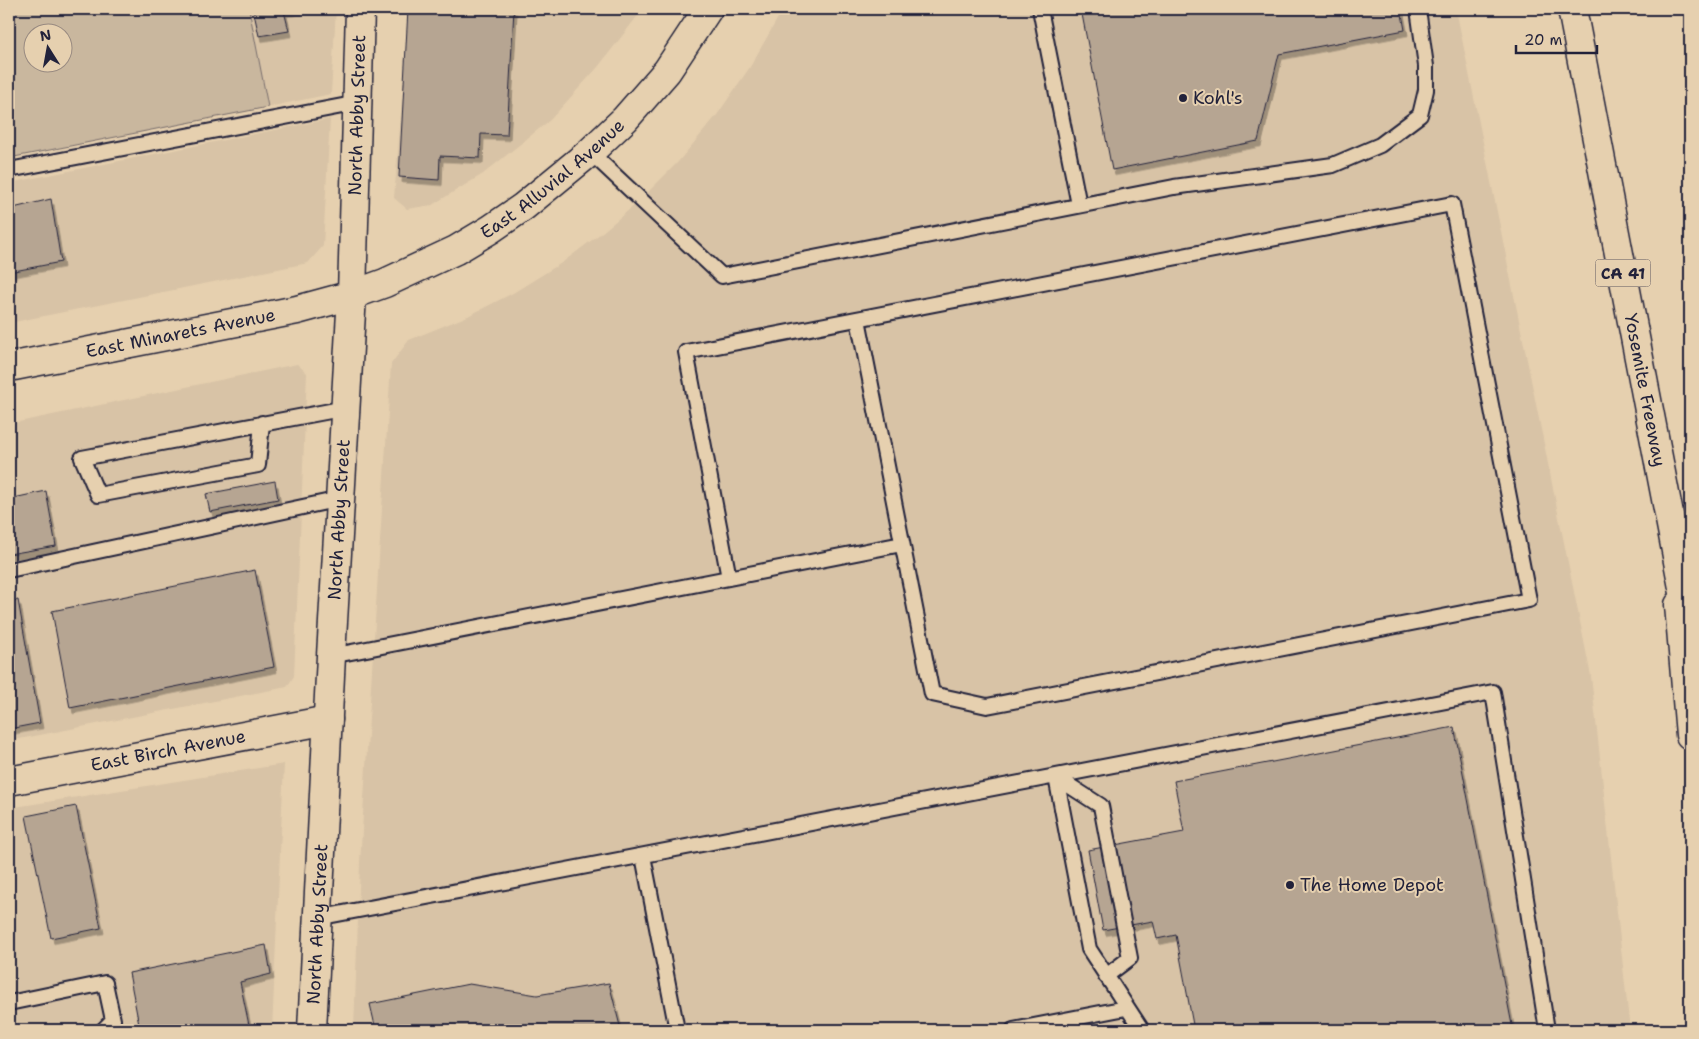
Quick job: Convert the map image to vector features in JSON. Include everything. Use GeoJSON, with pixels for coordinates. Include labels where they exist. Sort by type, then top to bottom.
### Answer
{"type":"FeatureCollection","features":[{"type":"Feature","properties":{"kind":"main road","name":"North Abby Street"},"geometry":{"type":"LineString","coordinates":[[312,1030],[352,295],[360,9]]}},
{"type":"Feature","properties":{"kind":"main road","name":"East Alluvial Avenue"},"geometry":{"type":"LineString","coordinates":[[352,295],[420,268],[456,250],[523,207],[590,152],[625,119],[667,72],[708,9]]}},
{"type":"Feature","properties":{"kind":"main road","name":"Yosemite Freeway"},"geometry":{"type":"LineString","coordinates":[[1572,9],[1690,624]]}},
{"type":"Feature","properties":{"kind":"main road","name":"East Minarets Avenue"},"geometry":{"type":"LineString","coordinates":[[9,367],[297,310],[352,295]]}},
{"type":"Feature","properties":{"kind":"main road"},"geometry":{"type":"LineString","coordinates":[[1674,536],[1690,735]]}},
{"type":"Feature","properties":{"kind":"main road","name":"East Birch Avenue"},"geometry":{"type":"LineString","coordinates":[[9,781],[328,720]]}},
{"type":"Feature","properties":{"kind":"lane"},"geometry":{"type":"LineString","coordinates":[[1040,9],[1079,205]]}},
{"type":"Feature","properties":{"kind":"lane"},"geometry":{"type":"LineString","coordinates":[[590,152],[722,276],[1174,187],[1334,165],[1380,145],[1420,115],[1426,90],[1426,66],[1418,9]]}},
{"type":"Feature","properties":{"kind":"lane"},"geometry":{"type":"LineString","coordinates":[[9,170],[358,103]]}},
{"type":"Feature","properties":{"kind":"lane"},"geometry":{"type":"LineString","coordinates":[[729,578],[686,352],[1452,204],[1529,600],[987,706],[932,694],[858,319]]}},
{"type":"Feature","properties":{"kind":"lane"},"geometry":{"type":"LineString","coordinates":[[262,423],[258,465],[98,495],[82,458],[262,423],[346,408]]}},
{"type":"Feature","properties":{"kind":"lane"},"geometry":{"type":"LineString","coordinates":[[9,570],[340,499]]}},
{"type":"Feature","properties":{"kind":"lane"},"geometry":{"type":"LineString","coordinates":[[331,656],[902,544]]}},
{"type":"Feature","properties":{"kind":"lane"},"geometry":{"type":"LineString","coordinates":[[317,918],[1493,692],[1546,1030]]}},
{"type":"Feature","properties":{"kind":"lane"},"geometry":{"type":"LineString","coordinates":[[1056,777],[1089,949],[1140,1027],[1140,1030]]}},
{"type":"Feature","properties":{"kind":"lane"},"geometry":{"type":"LineString","coordinates":[[1056,777],[1101,806],[1130,958],[1106,976]]}},
{"type":"Feature","properties":{"kind":"lane"},"geometry":{"type":"LineString","coordinates":[[643,856],[676,1030]]}},
{"type":"Feature","properties":{"kind":"lane"},"geometry":{"type":"LineString","coordinates":[[9,1003],[105,983],[113,1020],[103,1030]]}},
{"type":"Feature","properties":{"kind":"lane"},"geometry":{"type":"LineString","coordinates":[[1013,1030],[1126,1008]]}},
{"type":"Feature","properties":{"kind":"shaded area"},"geometry":{"type":"Polygon","coordinates":[[[9,9],[249,9],[268,107],[9,158],[9,9]]]}},
{"type":"Feature","properties":{"kind":"shaded area"},"geometry":{"type":"Polygon","coordinates":[[[249,9],[336,9],[331,94],[268,107],[249,9]]]}},
{"type":"Feature","properties":{"kind":"shaded area"},"geometry":{"type":"Polygon","coordinates":[[[410,9],[643,9],[598,67],[550,120],[483,174],[432,205],[407,209],[394,198],[410,9]]]}},
{"type":"Feature","properties":{"kind":"shaded area"},"geometry":{"type":"Polygon","coordinates":[[[783,9],[1456,9],[1591,676],[1630,1030],[354,1030],[360,863],[391,364],[409,340],[468,316],[513,293],[563,262],[636,204],[678,162],[717,115],[750,67],[783,9]]]}},
{"type":"Feature","properties":{"kind":"shaded area"},"geometry":{"type":"Polygon","coordinates":[[[330,119],[323,246],[308,263],[9,323],[9,183],[330,119]]]}},
{"type":"Feature","properties":{"kind":"shaded area"},"geometry":{"type":"Polygon","coordinates":[[[297,364],[307,373],[294,676],[287,687],[9,741],[9,424],[297,364]]]}},
{"type":"Feature","properties":{"kind":"shaded area"},"geometry":{"type":"Polygon","coordinates":[[[284,764],[272,1030],[9,1030],[9,808],[284,764]]]}},
{"type":"Feature","properties":{"kind":"building"},"geometry":{"type":"Polygon","coordinates":[[[253,9],[299,9],[284,11],[289,31],[259,36],[253,9]]]}},
{"type":"Feature","properties":{"kind":"building"},"geometry":{"type":"Polygon","coordinates":[[[408,9],[514,9],[507,135],[481,134],[480,158],[440,156],[439,180],[399,177],[408,9]]]}},
{"type":"Feature","properties":{"kind":"building","name":"Kohl's"},"geometry":{"type":"Polygon","coordinates":[[[1081,9],[1401,9],[1405,30],[1279,54],[1258,141],[1112,170],[1081,9]]]}},
{"type":"Feature","properties":{"kind":"building"},"geometry":{"type":"Polygon","coordinates":[[[51,199],[61,262],[9,272],[9,209],[51,199]]]}},
{"type":"Feature","properties":{"kind":"building"},"geometry":{"type":"Polygon","coordinates":[[[275,481],[278,499],[210,512],[206,494],[275,481]]]}},
{"type":"Feature","properties":{"kind":"building"},"geometry":{"type":"Polygon","coordinates":[[[46,491],[56,546],[9,554],[9,499],[46,491]]]}},
{"type":"Feature","properties":{"kind":"building"},"geometry":{"type":"Polygon","coordinates":[[[255,570],[274,667],[70,708],[52,611],[255,570]]]}},
{"type":"Feature","properties":{"kind":"building"},"geometry":{"type":"Polygon","coordinates":[[[18,600],[40,723],[9,729],[9,602],[18,600]]]}},
{"type":"Feature","properties":{"kind":"building","name":"The Home Depot"},"geometry":{"type":"Polygon","coordinates":[[[1454,727],[1513,1030],[1194,1030],[1176,935],[1157,939],[1153,921],[1103,930],[1088,850],[1184,832],[1174,781],[1454,727]]]}},
{"type":"Feature","properties":{"kind":"building"},"geometry":{"type":"Polygon","coordinates":[[[76,806],[101,928],[51,938],[26,816],[76,806]]]}},
{"type":"Feature","properties":{"kind":"building"},"geometry":{"type":"Polygon","coordinates":[[[266,945],[271,974],[240,982],[250,1030],[140,1030],[129,973],[266,945]]]}},
{"type":"Feature","properties":{"kind":"building"},"geometry":{"type":"Polygon","coordinates":[[[609,983],[621,1030],[376,1030],[370,1004],[469,984],[537,995],[609,983]]]}},
{"type":"Feature","properties":{"kind":"place","name":"Kohl's"},"geometry":{"type":"Point","coordinates":[1183,98]}},
{"type":"Feature","properties":{"kind":"place","name":"The Home Depot"},"geometry":{"type":"Point","coordinates":[1290,885]}}]}
